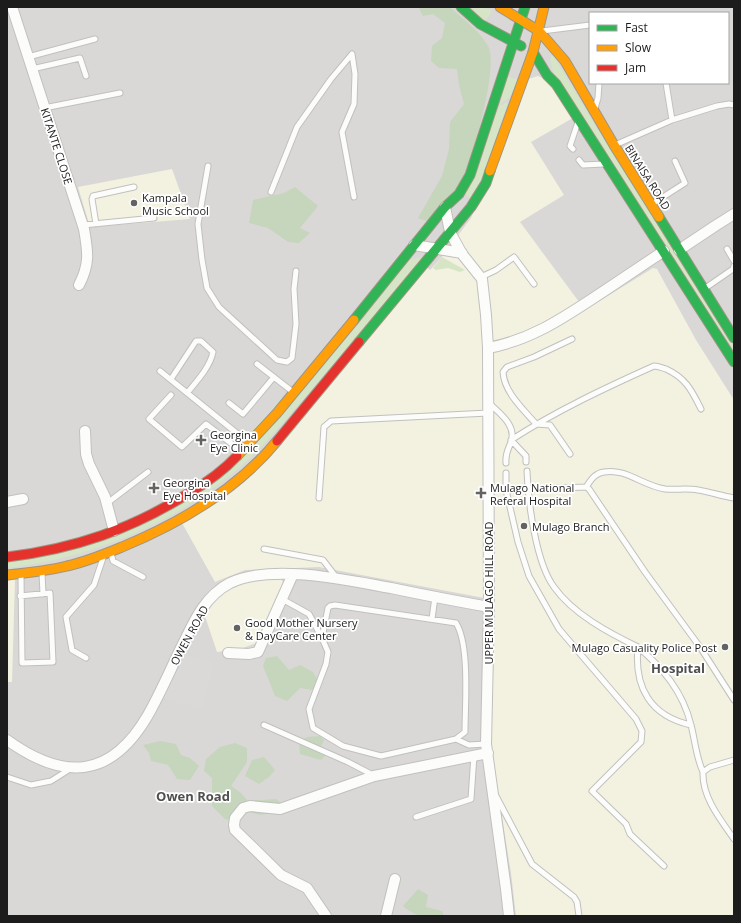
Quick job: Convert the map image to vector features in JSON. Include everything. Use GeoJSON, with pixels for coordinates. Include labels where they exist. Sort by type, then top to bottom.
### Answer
{"type":"FeatureCollection","features":[{"type":"Feature","properties":{"kind":"main road"},"geometry":{"type":"LineString","coordinates":[[461,7],[480,24],[513,43],[533,52],[547,75],[556,84],[579,119],[734,362]]}},
{"type":"Feature","properties":{"kind":"main road","name":"BINAISA ROAD"},"geometry":{"type":"LineString","coordinates":[[500,7],[539,31],[565,61],[614,145],[734,338]]}},
{"type":"Feature","properties":{"kind":"main road"},"geometry":{"type":"LineString","coordinates":[[7,557],[52,550],[86,542],[158,511],[192,491],[224,469],[266,427],[414,245],[445,208],[459,194],[470,175],[482,141],[524,7]]}},
{"type":"Feature","properties":{"kind":"main road"},"geometry":{"type":"LineString","coordinates":[[7,575],[69,566],[107,554],[154,534],[208,502],[232,485],[271,448],[471,207],[486,183],[533,52],[544,7]]}},
{"type":"Feature","properties":{"kind":"main road"},"geometry":{"type":"LineString","coordinates":[[266,427],[280,437]]}},
{"type":"Feature","properties":{"kind":"street","name":"KITANTE CLOSE"},"geometry":{"type":"LineString","coordinates":[[12,7],[83,225],[88,252],[88,262],[79,285]]}},
{"type":"Feature","properties":{"kind":"street","name":"UPPER MULAGO HILL ROAD"},"geometry":{"type":"LineString","coordinates":[[445,208],[450,232],[462,252],[481,277],[486,315],[488,348],[489,607],[487,749],[509,916]]}},
{"type":"Feature","properties":{"kind":"street"},"geometry":{"type":"LineString","coordinates":[[679,250],[734,214]]}},
{"type":"Feature","properties":{"kind":"street"},"geometry":{"type":"LineString","coordinates":[[414,245],[462,252]]}},
{"type":"Feature","properties":{"kind":"street"},"geometry":{"type":"LineString","coordinates":[[488,348],[525,338],[546,327],[664,251]]}},
{"type":"Feature","properties":{"kind":"street"},"geometry":{"type":"LineString","coordinates":[[85,431],[86,454],[106,504],[114,531]]}},
{"type":"Feature","properties":{"kind":"street"},"geometry":{"type":"LineString","coordinates":[[7,502],[23,499]]}},
{"type":"Feature","properties":{"kind":"street","name":"OWEN ROAD"},"geometry":{"type":"LineString","coordinates":[[7,740],[34,758],[70,768],[83,768],[102,763],[121,749],[133,737],[148,715],[192,627],[210,598],[231,583],[252,576],[274,573],[337,578],[489,607]]}},
{"type":"Feature","properties":{"kind":"street"},"geometry":{"type":"LineString","coordinates":[[228,653],[249,654],[258,652],[293,574]]}},
{"type":"Feature","properties":{"kind":"street"},"geometry":{"type":"LineString","coordinates":[[326,916],[307,888],[281,875],[235,830],[235,818],[243,808],[250,806],[280,809],[374,776],[474,755],[487,749]]}},
{"type":"Feature","properties":{"kind":"street"},"geometry":{"type":"LineString","coordinates":[[386,916],[395,879]]}},
{"type":"Feature","properties":{"kind":"lane"},"geometry":{"type":"LineString","coordinates":[[539,31],[589,25]]}},
{"type":"Feature","properties":{"kind":"lane"},"geometry":{"type":"LineString","coordinates":[[28,56],[95,39]]}},
{"type":"Feature","properties":{"kind":"lane"},"geometry":{"type":"LineString","coordinates":[[271,192],[297,127],[352,54],[355,74],[354,104],[342,132],[354,197]]}},
{"type":"Feature","properties":{"kind":"lane"},"geometry":{"type":"LineString","coordinates":[[32,69],[80,58],[86,76]]}},
{"type":"Feature","properties":{"kind":"lane"},"geometry":{"type":"LineString","coordinates":[[593,110],[598,98],[599,84]]}},
{"type":"Feature","properties":{"kind":"lane"},"geometry":{"type":"LineString","coordinates":[[666,84],[672,120]]}},
{"type":"Feature","properties":{"kind":"lane"},"geometry":{"type":"LineString","coordinates":[[44,108],[120,93]]}},
{"type":"Feature","properties":{"kind":"lane"},"geometry":{"type":"LineString","coordinates":[[614,145],[672,120],[718,106],[729,104],[734,105]]}},
{"type":"Feature","properties":{"kind":"lane"},"geometry":{"type":"LineString","coordinates":[[573,149],[570,146],[579,119]]}},
{"type":"Feature","properties":{"kind":"lane"},"geometry":{"type":"LineString","coordinates":[[579,160],[583,165],[607,164]]}},
{"type":"Feature","properties":{"kind":"lane"},"geometry":{"type":"LineString","coordinates":[[651,205],[685,183],[675,161]]}},
{"type":"Feature","properties":{"kind":"lane"},"geometry":{"type":"LineString","coordinates":[[208,166],[198,224],[207,288],[219,307],[277,360],[287,362],[292,358],[296,324],[294,289],[296,271]]}},
{"type":"Feature","properties":{"kind":"lane"},"geometry":{"type":"LineString","coordinates":[[96,224],[92,199],[93,196],[134,187]]}},
{"type":"Feature","properties":{"kind":"lane"},"geometry":{"type":"LineString","coordinates":[[83,225],[154,218]]}},
{"type":"Feature","properties":{"kind":"lane"},"geometry":{"type":"LineString","coordinates":[[727,249],[734,261]]}},
{"type":"Feature","properties":{"kind":"lane"},"geometry":{"type":"LineString","coordinates":[[481,277],[496,270],[514,257],[534,284]]}},
{"type":"Feature","properties":{"kind":"lane"},"geometry":{"type":"LineString","coordinates":[[704,289],[733,269],[734,266]]}},
{"type":"Feature","properties":{"kind":"lane"},"geometry":{"type":"LineString","coordinates":[[570,454],[550,425],[536,424],[509,392],[503,380],[503,372],[507,368],[572,339]]}},
{"type":"Feature","properties":{"kind":"lane"},"geometry":{"type":"LineString","coordinates":[[170,379],[196,341],[201,341],[213,352],[212,358],[187,393]]}},
{"type":"Feature","properties":{"kind":"lane"},"geometry":{"type":"LineString","coordinates":[[257,364],[294,393]]}},
{"type":"Feature","properties":{"kind":"lane"},"geometry":{"type":"LineString","coordinates":[[511,440],[536,424],[608,386],[654,366],[658,366],[675,373],[683,380],[690,389],[701,409]]}},
{"type":"Feature","properties":{"kind":"lane"},"geometry":{"type":"LineString","coordinates":[[160,371],[250,444]]}},
{"type":"Feature","properties":{"kind":"lane"},"geometry":{"type":"LineString","coordinates":[[229,403],[243,414],[274,377]]}},
{"type":"Feature","properties":{"kind":"lane"},"geometry":{"type":"LineString","coordinates":[[171,395],[149,419],[182,447],[206,424],[241,452]]}},
{"type":"Feature","properties":{"kind":"lane"},"geometry":{"type":"LineString","coordinates":[[488,402],[505,417],[509,424],[512,435],[505,454],[506,463]]}},
{"type":"Feature","properties":{"kind":"lane"},"geometry":{"type":"LineString","coordinates":[[319,498],[324,427],[331,421],[488,413]]}},
{"type":"Feature","properties":{"kind":"lane"},"geometry":{"type":"LineString","coordinates":[[511,440],[526,456],[526,462]]}},
{"type":"Feature","properties":{"kind":"lane"},"geometry":{"type":"LineString","coordinates":[[586,487],[595,475],[609,471],[621,472],[644,483],[664,489],[697,490],[734,498]]}},
{"type":"Feature","properties":{"kind":"lane"},"geometry":{"type":"LineString","coordinates":[[106,504],[148,472]]}},
{"type":"Feature","properties":{"kind":"lane"},"geometry":{"type":"LineString","coordinates":[[527,472],[533,523],[542,563],[547,576],[554,588],[584,616],[618,638],[638,647],[660,667],[676,688],[684,704],[691,725],[698,758],[703,772],[703,785],[710,803],[734,839]]}},
{"type":"Feature","properties":{"kind":"lane"},"geometry":{"type":"LineString","coordinates":[[506,473],[506,490],[518,542],[529,576],[559,629],[636,719],[642,731],[640,742],[592,791],[626,824],[630,834],[664,866]]}},
{"type":"Feature","properties":{"kind":"lane"},"geometry":{"type":"LineString","coordinates":[[506,490],[586,487],[589,489],[645,572],[700,647],[734,700]]}},
{"type":"Feature","properties":{"kind":"lane"},"geometry":{"type":"LineString","coordinates":[[264,550],[323,560],[337,578]]}},
{"type":"Feature","properties":{"kind":"lane"},"geometry":{"type":"LineString","coordinates":[[86,658],[72,650],[66,618],[94,585],[107,554],[113,561],[143,576]]}},
{"type":"Feature","properties":{"kind":"lane"},"geometry":{"type":"LineString","coordinates":[[41,571],[43,594]]}},
{"type":"Feature","properties":{"kind":"lane"},"geometry":{"type":"LineString","coordinates":[[20,596],[50,593],[53,662],[22,664],[20,596],[21,574]]}},
{"type":"Feature","properties":{"kind":"lane"},"geometry":{"type":"LineString","coordinates":[[432,619],[435,597]]}},
{"type":"Feature","properties":{"kind":"lane"},"geometry":{"type":"LineString","coordinates":[[282,599],[309,614],[328,652],[326,664],[309,709],[313,728],[343,746],[381,756],[456,739],[465,732],[465,664],[460,629],[456,622],[335,605],[328,608],[322,638]]}},
{"type":"Feature","properties":{"kind":"lane"},"geometry":{"type":"LineString","coordinates":[[638,647],[637,667],[639,680],[654,707],[666,715],[691,725]]}},
{"type":"Feature","properties":{"kind":"lane"},"geometry":{"type":"LineString","coordinates":[[264,725],[348,762],[374,776]]}},
{"type":"Feature","properties":{"kind":"lane"},"geometry":{"type":"LineString","coordinates":[[456,739],[469,745],[487,749]]}},
{"type":"Feature","properties":{"kind":"lane"},"geometry":{"type":"LineString","coordinates":[[416,816],[471,799],[474,755]]}},
{"type":"Feature","properties":{"kind":"lane"},"geometry":{"type":"LineString","coordinates":[[703,772],[710,767],[734,760]]}},
{"type":"Feature","properties":{"kind":"lane"},"geometry":{"type":"LineString","coordinates":[[7,777],[32,785],[51,781],[70,768]]}},
{"type":"Feature","properties":{"kind":"lane"},"geometry":{"type":"LineString","coordinates":[[493,790],[532,864],[574,897],[577,902],[580,916]]}},
{"type":"Feature","properties":{"kind":"shaded area"},"geometry":{"type":"Polygon","coordinates":[[[7,7],[734,7],[734,916],[7,916],[7,7]]]}},
{"type":"Feature","properties":{"kind":"shaded area"},"geometry":{"type":"Polygon","coordinates":[[[420,7],[450,7],[480,35],[488,46],[491,56],[488,89],[484,110],[474,149],[468,165],[452,195],[426,221],[418,218],[442,176],[449,149],[450,122],[464,104],[457,69],[439,68],[431,61],[432,46],[442,38],[445,23],[433,14],[423,16],[419,9],[420,7]]]}},
{"type":"Feature","properties":{"kind":"shaded area","name":"Mulago National Referal Hospital"},"geometry":{"type":"Polygon","coordinates":[[[538,76],[549,81],[573,118],[531,142],[564,195],[520,222],[585,310],[653,268],[657,269],[696,340],[734,400],[734,916],[516,916],[511,873],[491,749],[495,600],[319,567],[245,570],[215,582],[182,523],[217,502],[425,266],[430,270],[442,257],[471,218],[528,79],[538,76]]]}},
{"type":"Feature","properties":{"kind":"shaded area","name":"Kampala Music School"},"geometry":{"type":"Polygon","coordinates":[[[172,169],[190,219],[90,227],[78,187],[172,169]]]}},
{"type":"Feature","properties":{"kind":"shaded area"},"geometry":{"type":"Polygon","coordinates":[[[295,187],[318,206],[300,228],[310,233],[299,243],[288,242],[268,228],[249,223],[253,200],[284,193],[295,187]]]}},
{"type":"Feature","properties":{"kind":"shaded area","name":"Good Mother Nursery & DayCare Center"},"geometry":{"type":"Polygon","coordinates":[[[280,578],[283,582],[280,596],[257,643],[240,649],[217,652],[204,613],[223,592],[249,580],[280,578]]]}},
{"type":"Feature","properties":{"kind":"shaded area"},"geometry":{"type":"Polygon","coordinates":[[[15,580],[12,682],[7,682],[7,581],[15,580]]]}},
{"type":"Feature","properties":{"kind":"shaded area"},"geometry":{"type":"Polygon","coordinates":[[[295,590],[312,632],[280,617],[295,590]]]}},
{"type":"Feature","properties":{"kind":"shaded area"},"geometry":{"type":"Polygon","coordinates":[[[185,654],[214,664],[202,710],[162,697],[185,654]]]}},
{"type":"Feature","properties":{"kind":"shaded area"},"geometry":{"type":"Polygon","coordinates":[[[277,656],[289,670],[300,665],[313,672],[319,682],[312,690],[300,688],[287,701],[275,696],[263,666],[266,658],[277,656]]]}},
{"type":"Feature","properties":{"kind":"shaded area"},"geometry":{"type":"Polygon","coordinates":[[[320,736],[324,740],[320,749],[325,756],[321,760],[300,754],[299,742],[307,737],[320,736]]]}},
{"type":"Feature","properties":{"kind":"shaded area"},"geometry":{"type":"Polygon","coordinates":[[[160,741],[176,744],[181,755],[190,758],[199,766],[190,780],[177,779],[168,765],[151,761],[149,753],[143,745],[160,741]]]}},
{"type":"Feature","properties":{"kind":"shaded area"},"geometry":{"type":"Polygon","coordinates":[[[235,743],[247,748],[247,762],[231,786],[241,793],[248,801],[276,799],[283,804],[280,812],[260,815],[246,811],[236,822],[225,819],[212,806],[212,778],[204,771],[206,759],[220,747],[235,743]]]}},
{"type":"Feature","properties":{"kind":"shaded area"},"geometry":{"type":"Polygon","coordinates":[[[264,757],[275,770],[269,777],[259,784],[245,776],[252,760],[264,757]]]}},
{"type":"Feature","properties":{"kind":"shaded area"},"geometry":{"type":"Polygon","coordinates":[[[418,889],[428,895],[426,907],[442,911],[444,916],[422,916],[413,913],[403,906],[418,889]]]}},
{"type":"Feature","properties":{"kind":"green space"},"geometry":{"type":"Polygon","coordinates":[[[472,7],[481,7],[491,10],[491,13],[485,21],[472,9],[472,7]]]}},
{"type":"Feature","properties":{"kind":"green space"},"geometry":{"type":"Polygon","coordinates":[[[553,55],[598,130],[734,345],[734,356],[554,75],[550,59],[553,55]]]}},
{"type":"Feature","properties":{"kind":"green space"},"geometry":{"type":"Polygon","coordinates":[[[507,76],[518,80],[509,98],[500,103],[507,76]]]}},
{"type":"Feature","properties":{"kind":"green space"},"geometry":{"type":"Polygon","coordinates":[[[508,102],[485,172],[471,199],[465,194],[499,106],[508,102]]]}},
{"type":"Feature","properties":{"kind":"green space"},"geometry":{"type":"Polygon","coordinates":[[[423,257],[272,435],[233,473],[208,492],[155,524],[98,548],[38,563],[7,568],[7,561],[11,561],[191,497],[410,260],[423,257]]]}},
{"type":"Feature","properties":{"kind":"green space"},"geometry":{"type":"Polygon","coordinates":[[[442,257],[465,270],[460,272],[448,268],[436,270],[433,268],[442,257]]]}},
{"type":"Feature","properties":{"kind":"traffic: fast"},"geometry":{"type":"LineString","coordinates":[[461,7],[480,24],[521,46]]}},
{"type":"Feature","properties":{"kind":"traffic: fast"},"geometry":{"type":"LineString","coordinates":[[354,320],[445,207],[459,194],[470,175],[525,7]]}},
{"type":"Feature","properties":{"kind":"traffic: fast"},"geometry":{"type":"LineString","coordinates":[[533,52],[547,75],[556,84],[734,362]]}},
{"type":"Feature","properties":{"kind":"traffic: fast"},"geometry":{"type":"LineString","coordinates":[[359,342],[471,207],[486,183],[490,171]]}},
{"type":"Feature","properties":{"kind":"traffic: fast"},"geometry":{"type":"LineString","coordinates":[[659,217],[734,338]]}},
{"type":"Feature","properties":{"kind":"traffic: slow"},"geometry":{"type":"LineString","coordinates":[[500,7],[539,31],[565,61],[614,145],[659,217]]}},
{"type":"Feature","properties":{"kind":"traffic: slow"},"geometry":{"type":"LineString","coordinates":[[490,171],[533,52],[544,7]]}},
{"type":"Feature","properties":{"kind":"traffic: slow"},"geometry":{"type":"LineString","coordinates":[[237,456],[277,413],[354,320]]}},
{"type":"Feature","properties":{"kind":"traffic: slow"},"geometry":{"type":"LineString","coordinates":[[7,575],[60,568],[95,558],[144,538],[186,516],[226,490],[261,459],[277,441]]}},
{"type":"Feature","properties":{"kind":"traffic: jam"},"geometry":{"type":"LineString","coordinates":[[277,441],[359,342]]}},
{"type":"Feature","properties":{"kind":"traffic: jam"},"geometry":{"type":"LineString","coordinates":[[7,557],[56,549],[102,536],[124,527],[168,506],[208,481],[237,456]]}},
{"type":"Feature","properties":{"kind":"place","name":"Kampala Music School"},"geometry":{"type":"Point","coordinates":[134,203]}},
{"type":"Feature","properties":{"kind":"place","name":"Georgina Eye Clinic"},"geometry":{"type":"Point","coordinates":[201,440]}},
{"type":"Feature","properties":{"kind":"place","name":"Georgina Eye Hospital"},"geometry":{"type":"Point","coordinates":[154,488]}},
{"type":"Feature","properties":{"kind":"place","name":"Mulago National Referal Hospital"},"geometry":{"type":"Point","coordinates":[481,493]}},
{"type":"Feature","properties":{"kind":"place","name":"Mulago Branch"},"geometry":{"type":"Point","coordinates":[524,526]}},
{"type":"Feature","properties":{"kind":"place","name":"Good Mother Nursery & DayCare Center"},"geometry":{"type":"Point","coordinates":[237,628]}},
{"type":"Feature","properties":{"kind":"place","name":"Mulago Casuality Police Post"},"geometry":{"type":"Point","coordinates":[725,647]}},
{"type":"Feature","properties":{"kind":"district","name":"Hospital"},"geometry":{"type":"Point","coordinates":[678,668]}},
{"type":"Feature","properties":{"kind":"district","name":"Owen Road"},"geometry":{"type":"Point","coordinates":[193,796]}}]}
